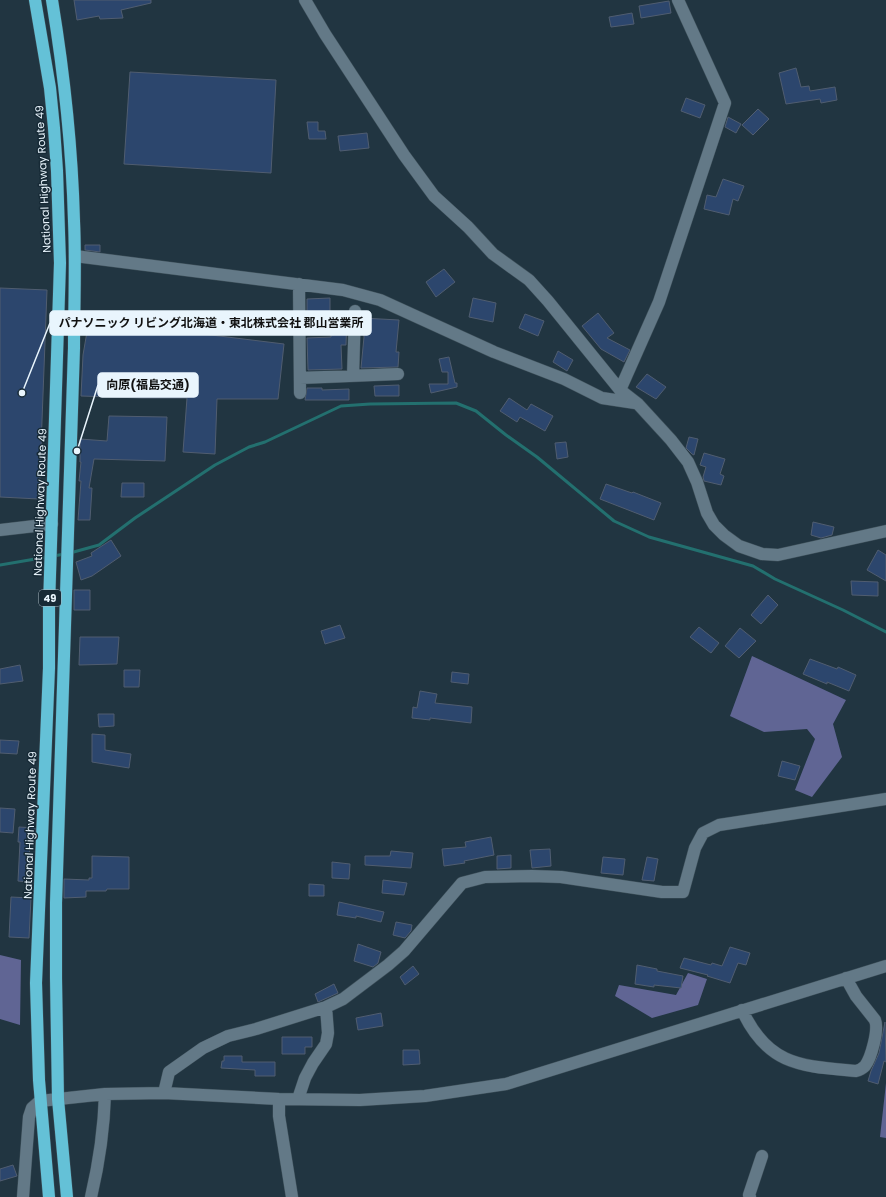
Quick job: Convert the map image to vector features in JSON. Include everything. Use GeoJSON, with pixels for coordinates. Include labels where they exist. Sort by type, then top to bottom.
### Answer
{"type":"FeatureCollection","features":[{"type":"Feature","properties":{"kind":"highway","name":"National Highway Route 49"},"geometry":{"type":"LineString","coordinates":[[35,0],[50,88],[58,179],[60,263],[49,606],[49,668],[36,983],[40,1101],[49,1197]]}},
{"type":"Feature","properties":{"kind":"highway","name":"49"},"geometry":{"type":"LineString","coordinates":[[52,0],[64,78],[69,130],[75,256],[74,356],[56,903],[58,1099],[67,1197]]}},
{"type":"Feature","properties":{"kind":"street"},"geometry":{"type":"LineString","coordinates":[[306,0],[325,34],[404,155],[434,196],[468,227],[493,254],[529,280],[548,300],[620,390],[638,404],[671,440],[688,462],[697,482],[706,513],[714,525],[724,535],[739,546],[762,554],[778,555],[886,531]]}},
{"type":"Feature","properties":{"kind":"street"},"geometry":{"type":"LineString","coordinates":[[620,390],[659,302],[725,103],[678,0]]}},
{"type":"Feature","properties":{"kind":"street"},"geometry":{"type":"LineString","coordinates":[[75,256],[343,290],[380,300],[494,352],[564,379],[602,398],[638,404]]}},
{"type":"Feature","properties":{"kind":"street"},"geometry":{"type":"LineString","coordinates":[[299,284],[300,393]]}},
{"type":"Feature","properties":{"kind":"street"},"geometry":{"type":"LineString","coordinates":[[354,376],[355,311]]}},
{"type":"Feature","properties":{"kind":"street"},"geometry":{"type":"LineString","coordinates":[[300,378],[398,374]]}},
{"type":"Feature","properties":{"kind":"street"},"geometry":{"type":"LineString","coordinates":[[0,530],[52,524]]}},
{"type":"Feature","properties":{"kind":"street"},"geometry":{"type":"LineString","coordinates":[[164,1093],[169,1072],[203,1048],[228,1036],[256,1029],[326,1007],[343,999],[404,952],[462,883],[485,877],[562,877],[662,892],[683,892],[695,848],[703,833],[718,825],[886,799]]}},
{"type":"Feature","properties":{"kind":"street"},"geometry":{"type":"LineString","coordinates":[[24,1197],[28,1117],[32,1108],[40,1101],[105,1094],[164,1093],[279,1099],[360,1100],[424,1096],[506,1084],[886,966]]}},
{"type":"Feature","properties":{"kind":"street"},"geometry":{"type":"LineString","coordinates":[[742,1010],[749,1025],[759,1038],[769,1049],[781,1057],[801,1064],[822,1068],[856,1071],[861,1070],[865,1066],[870,1053],[877,1031],[877,1024],[856,996],[846,978]]}},
{"type":"Feature","properties":{"kind":"street"},"geometry":{"type":"LineString","coordinates":[[298,1099],[305,1078],[326,1044],[328,1027],[326,1007]]}},
{"type":"Feature","properties":{"kind":"street"},"geometry":{"type":"LineString","coordinates":[[91,1197],[96,1177],[104,1123],[105,1094]]}},
{"type":"Feature","properties":{"kind":"street"},"geometry":{"type":"LineString","coordinates":[[279,1099],[278,1116],[292,1197]]}},
{"type":"Feature","properties":{"kind":"street"},"geometry":{"type":"LineString","coordinates":[[750,1197],[749,1195],[762,1156]]}},
{"type":"Feature","properties":{"kind":"shaded area"},"geometry":{"type":"Polygon","coordinates":[[[752,656],[846,700],[833,724],[842,757],[812,797],[795,790],[815,739],[807,729],[764,732],[730,716],[752,656]]]}},
{"type":"Feature","properties":{"kind":"shaded area"},"geometry":{"type":"Polygon","coordinates":[[[0,955],[21,960],[20,1025],[0,1019],[0,955]]]}},
{"type":"Feature","properties":{"kind":"shaded area"},"geometry":{"type":"Polygon","coordinates":[[[688,973],[707,979],[698,1005],[652,1018],[615,996],[619,985],[676,995],[688,973]]]}},
{"type":"Feature","properties":{"kind":"shaded area"},"geometry":{"type":"Polygon","coordinates":[[[886,1083],[886,1138],[880,1137],[886,1083]]]}},
{"type":"Feature","properties":{"kind":"building"},"geometry":{"type":"Polygon","coordinates":[[[74,0],[151,0],[151,3],[121,10],[123,18],[100,19],[99,16],[77,20],[74,0]]]}},
{"type":"Feature","properties":{"kind":"building"},"geometry":{"type":"Polygon","coordinates":[[[669,1],[671,13],[641,18],[639,6],[669,1]]]}},
{"type":"Feature","properties":{"kind":"building"},"geometry":{"type":"Polygon","coordinates":[[[632,13],[634,24],[611,27],[609,17],[632,13]]]}},
{"type":"Feature","properties":{"kind":"building"},"geometry":{"type":"Polygon","coordinates":[[[796,68],[801,87],[809,86],[810,91],[835,87],[837,100],[821,103],[820,99],[786,104],[779,73],[796,68]]]}},
{"type":"Feature","properties":{"kind":"building"},"geometry":{"type":"Polygon","coordinates":[[[130,72],[276,80],[271,173],[124,164],[130,72]]]}},
{"type":"Feature","properties":{"kind":"building"},"geometry":{"type":"Polygon","coordinates":[[[686,98],[705,105],[700,118],[681,111],[686,98]]]}},
{"type":"Feature","properties":{"kind":"building"},"geometry":{"type":"Polygon","coordinates":[[[758,109],[769,119],[753,135],[742,125],[758,109]]]}},
{"type":"Feature","properties":{"kind":"building"},"geometry":{"type":"Polygon","coordinates":[[[728,117],[741,124],[736,133],[725,127],[728,117]]]}},
{"type":"Feature","properties":{"kind":"building"},"geometry":{"type":"Polygon","coordinates":[[[307,122],[318,122],[318,131],[325,131],[326,139],[309,139],[307,122]]]}},
{"type":"Feature","properties":{"kind":"building"},"geometry":{"type":"Polygon","coordinates":[[[367,133],[369,148],[340,151],[338,136],[367,133]]]}},
{"type":"Feature","properties":{"kind":"building"},"geometry":{"type":"Polygon","coordinates":[[[723,179],[744,186],[738,201],[733,199],[729,215],[704,209],[707,195],[716,197],[723,179]]]}},
{"type":"Feature","properties":{"kind":"building"},"geometry":{"type":"Polygon","coordinates":[[[85,245],[100,245],[100,252],[85,250],[85,245]]]}},
{"type":"Feature","properties":{"kind":"building"},"geometry":{"type":"Polygon","coordinates":[[[444,269],[455,282],[436,297],[426,282],[444,269]]]}},
{"type":"Feature","properties":{"kind":"building"},"geometry":{"type":"Polygon","coordinates":[[[0,288],[47,290],[39,499],[0,497],[0,288]]]}},
{"type":"Feature","properties":{"kind":"building"},"geometry":{"type":"Polygon","coordinates":[[[330,298],[330,311],[307,312],[307,299],[330,298]]]}},
{"type":"Feature","properties":{"kind":"building"},"geometry":{"type":"Polygon","coordinates":[[[473,298],[496,303],[493,322],[469,317],[473,298]]]}},
{"type":"Feature","properties":{"kind":"building"},"geometry":{"type":"Polygon","coordinates":[[[347,312],[346,345],[341,345],[342,369],[308,370],[307,338],[331,337],[331,335],[334,335],[333,313],[347,312]]]}},
{"type":"Feature","properties":{"kind":"building"},"geometry":{"type":"Polygon","coordinates":[[[598,313],[614,333],[607,338],[630,350],[624,362],[601,349],[582,326],[598,313]]]}},
{"type":"Feature","properties":{"kind":"building"},"geometry":{"type":"Polygon","coordinates":[[[525,314],[544,321],[538,336],[519,328],[525,314]]]}},
{"type":"Feature","properties":{"kind":"building"},"geometry":{"type":"Polygon","coordinates":[[[362,318],[399,320],[396,352],[399,352],[398,367],[361,368],[364,337],[362,318]]]}},
{"type":"Feature","properties":{"kind":"building"},"geometry":{"type":"Polygon","coordinates":[[[89,320],[284,344],[278,399],[217,399],[215,454],[183,452],[187,398],[81,396],[83,355],[89,320]]]}},
{"type":"Feature","properties":{"kind":"building"},"geometry":{"type":"Polygon","coordinates":[[[558,351],[573,360],[567,371],[553,362],[558,351]]]}},
{"type":"Feature","properties":{"kind":"building"},"geometry":{"type":"Polygon","coordinates":[[[449,357],[457,387],[431,393],[429,384],[448,384],[448,372],[442,372],[439,359],[449,357]]]}},
{"type":"Feature","properties":{"kind":"building"},"geometry":{"type":"Polygon","coordinates":[[[647,374],[666,387],[656,399],[636,387],[647,374]]]}},
{"type":"Feature","properties":{"kind":"building"},"geometry":{"type":"Polygon","coordinates":[[[399,385],[399,396],[375,396],[374,386],[399,385]]]}},
{"type":"Feature","properties":{"kind":"building"},"geometry":{"type":"Polygon","coordinates":[[[307,388],[322,388],[322,390],[349,389],[349,400],[305,400],[307,388]]]}},
{"type":"Feature","properties":{"kind":"building"},"geometry":{"type":"Polygon","coordinates":[[[509,398],[527,410],[531,404],[553,416],[545,431],[520,417],[517,422],[500,411],[509,398]]]}},
{"type":"Feature","properties":{"kind":"building"},"geometry":{"type":"Polygon","coordinates":[[[109,416],[167,417],[165,461],[94,459],[89,488],[92,488],[90,520],[78,520],[81,481],[79,481],[81,462],[80,439],[107,441],[109,416]]]}},
{"type":"Feature","properties":{"kind":"building"},"geometry":{"type":"Polygon","coordinates":[[[689,437],[698,439],[694,455],[686,448],[689,437]]]}},
{"type":"Feature","properties":{"kind":"building"},"geometry":{"type":"Polygon","coordinates":[[[566,442],[568,457],[557,459],[555,443],[566,442]]]}},
{"type":"Feature","properties":{"kind":"building"},"geometry":{"type":"Polygon","coordinates":[[[704,453],[725,459],[720,474],[724,476],[721,485],[704,481],[703,477],[706,467],[700,465],[704,453]]]}},
{"type":"Feature","properties":{"kind":"building"},"geometry":{"type":"Polygon","coordinates":[[[122,483],[144,483],[144,497],[121,497],[122,483]]]}},
{"type":"Feature","properties":{"kind":"building"},"geometry":{"type":"Polygon","coordinates":[[[606,484],[632,493],[633,492],[661,503],[654,520],[600,499],[606,484]]]}},
{"type":"Feature","properties":{"kind":"building"},"geometry":{"type":"Polygon","coordinates":[[[813,522],[834,527],[832,535],[821,538],[811,535],[813,522]]]}},
{"type":"Feature","properties":{"kind":"building"},"geometry":{"type":"Polygon","coordinates":[[[111,540],[121,556],[92,576],[81,580],[76,562],[92,556],[91,553],[111,540]]]}},
{"type":"Feature","properties":{"kind":"building"},"geometry":{"type":"Polygon","coordinates":[[[878,550],[886,555],[886,581],[867,570],[878,550]]]}},
{"type":"Feature","properties":{"kind":"building"},"geometry":{"type":"Polygon","coordinates":[[[851,581],[878,582],[878,596],[852,595],[851,581]]]}},
{"type":"Feature","properties":{"kind":"building"},"geometry":{"type":"Polygon","coordinates":[[[74,590],[90,590],[90,610],[74,610],[74,590]]]}},
{"type":"Feature","properties":{"kind":"building"},"geometry":{"type":"Polygon","coordinates":[[[768,595],[778,605],[761,624],[751,615],[768,595]]]}},
{"type":"Feature","properties":{"kind":"building"},"geometry":{"type":"Polygon","coordinates":[[[340,625],[345,638],[325,644],[321,631],[340,625]]]}},
{"type":"Feature","properties":{"kind":"building"},"geometry":{"type":"Polygon","coordinates":[[[699,627],[719,643],[711,653],[690,637],[699,627]]]}},
{"type":"Feature","properties":{"kind":"building"},"geometry":{"type":"Polygon","coordinates":[[[740,628],[756,641],[739,658],[725,646],[740,628]]]}},
{"type":"Feature","properties":{"kind":"building"},"geometry":{"type":"Polygon","coordinates":[[[80,637],[119,637],[117,664],[79,665],[80,637]]]}},
{"type":"Feature","properties":{"kind":"building"},"geometry":{"type":"Polygon","coordinates":[[[810,659],[837,669],[838,667],[856,675],[849,691],[803,674],[810,659]]]}},
{"type":"Feature","properties":{"kind":"building"},"geometry":{"type":"Polygon","coordinates":[[[20,665],[23,681],[0,684],[0,669],[20,665]]]}},
{"type":"Feature","properties":{"kind":"building"},"geometry":{"type":"Polygon","coordinates":[[[124,670],[140,670],[139,687],[124,687],[124,670]]]}},
{"type":"Feature","properties":{"kind":"building"},"geometry":{"type":"Polygon","coordinates":[[[452,672],[469,674],[468,684],[451,682],[452,672]]]}},
{"type":"Feature","properties":{"kind":"building"},"geometry":{"type":"Polygon","coordinates":[[[420,691],[437,694],[435,703],[472,707],[471,723],[430,718],[430,720],[412,718],[413,707],[417,708],[420,691]]]}},
{"type":"Feature","properties":{"kind":"building"},"geometry":{"type":"Polygon","coordinates":[[[98,714],[114,714],[114,726],[99,727],[98,714]]]}},
{"type":"Feature","properties":{"kind":"building"},"geometry":{"type":"Polygon","coordinates":[[[92,734],[105,735],[105,750],[131,754],[129,768],[92,762],[92,734]]]}},
{"type":"Feature","properties":{"kind":"building"},"geometry":{"type":"Polygon","coordinates":[[[0,740],[19,741],[17,754],[0,753],[0,740]]]}},
{"type":"Feature","properties":{"kind":"building"},"geometry":{"type":"Polygon","coordinates":[[[782,761],[800,766],[795,780],[778,776],[782,761]]]}},
{"type":"Feature","properties":{"kind":"building"},"geometry":{"type":"Polygon","coordinates":[[[0,808],[15,809],[13,833],[0,832],[0,808]]]}},
{"type":"Feature","properties":{"kind":"building"},"geometry":{"type":"Polygon","coordinates":[[[19,827],[35,828],[34,843],[30,842],[28,882],[18,881],[20,842],[18,842],[19,827]]]}},
{"type":"Feature","properties":{"kind":"building"},"geometry":{"type":"Polygon","coordinates":[[[491,837],[494,855],[464,861],[465,863],[444,866],[442,849],[466,847],[465,842],[491,837]]]}},
{"type":"Feature","properties":{"kind":"building"},"geometry":{"type":"Polygon","coordinates":[[[550,849],[551,866],[532,868],[530,850],[550,849]]]}},
{"type":"Feature","properties":{"kind":"building"},"geometry":{"type":"Polygon","coordinates":[[[391,851],[413,853],[411,868],[365,865],[365,856],[390,856],[391,851]]]}},
{"type":"Feature","properties":{"kind":"building"},"geometry":{"type":"Polygon","coordinates":[[[511,855],[511,868],[497,869],[497,856],[511,855]]]}},
{"type":"Feature","properties":{"kind":"building"},"geometry":{"type":"Polygon","coordinates":[[[92,856],[129,857],[129,889],[86,891],[86,897],[64,898],[64,879],[89,880],[89,878],[92,878],[92,856]]]}},
{"type":"Feature","properties":{"kind":"building"},"geometry":{"type":"Polygon","coordinates":[[[603,857],[625,859],[623,875],[601,873],[603,857]]]}},
{"type":"Feature","properties":{"kind":"building"},"geometry":{"type":"Polygon","coordinates":[[[647,857],[658,859],[654,881],[642,880],[647,857]]]}},
{"type":"Feature","properties":{"kind":"building"},"geometry":{"type":"Polygon","coordinates":[[[332,862],[350,864],[349,879],[332,878],[332,862]]]}},
{"type":"Feature","properties":{"kind":"building"},"geometry":{"type":"Polygon","coordinates":[[[383,880],[407,883],[404,895],[382,893],[383,880]]]}},
{"type":"Feature","properties":{"kind":"building"},"geometry":{"type":"Polygon","coordinates":[[[309,884],[324,885],[324,896],[309,896],[309,884]]]}},
{"type":"Feature","properties":{"kind":"building"},"geometry":{"type":"Polygon","coordinates":[[[11,897],[31,898],[29,938],[9,937],[11,897]]]}},
{"type":"Feature","properties":{"kind":"building"},"geometry":{"type":"Polygon","coordinates":[[[339,902],[384,912],[381,922],[356,916],[356,918],[337,915],[339,902]]]}},
{"type":"Feature","properties":{"kind":"building"},"geometry":{"type":"Polygon","coordinates":[[[396,922],[412,925],[411,931],[405,938],[393,935],[396,922]]]}},
{"type":"Feature","properties":{"kind":"building"},"geometry":{"type":"Polygon","coordinates":[[[358,944],[381,952],[378,963],[373,967],[354,961],[358,944]]]}},
{"type":"Feature","properties":{"kind":"building"},"geometry":{"type":"Polygon","coordinates":[[[730,947],[750,953],[746,965],[738,963],[730,983],[707,976],[708,975],[680,968],[684,958],[711,965],[712,963],[722,966],[730,947]]]}},
{"type":"Feature","properties":{"kind":"building"},"geometry":{"type":"Polygon","coordinates":[[[637,965],[683,976],[681,988],[654,985],[654,987],[635,984],[637,965]]]}},
{"type":"Feature","properties":{"kind":"building"},"geometry":{"type":"Polygon","coordinates":[[[413,966],[419,974],[405,985],[400,977],[413,966]]]}},
{"type":"Feature","properties":{"kind":"building"},"geometry":{"type":"Polygon","coordinates":[[[334,984],[338,993],[318,1002],[315,994],[334,984]]]}},
{"type":"Feature","properties":{"kind":"building"},"geometry":{"type":"Polygon","coordinates":[[[381,1013],[383,1026],[358,1030],[356,1018],[381,1013]]]}},
{"type":"Feature","properties":{"kind":"building"},"geometry":{"type":"Polygon","coordinates":[[[885,1022],[886,1062],[884,1061],[878,1084],[868,1081],[879,1053],[885,1022]]]}},
{"type":"Feature","properties":{"kind":"building"},"geometry":{"type":"Polygon","coordinates":[[[282,1037],[312,1037],[312,1047],[305,1047],[305,1054],[282,1054],[282,1037]]]}},
{"type":"Feature","properties":{"kind":"building"},"geometry":{"type":"Polygon","coordinates":[[[403,1050],[419,1050],[420,1064],[403,1065],[403,1050]]]}},
{"type":"Feature","properties":{"kind":"building"},"geometry":{"type":"Polygon","coordinates":[[[224,1056],[242,1056],[242,1062],[275,1062],[275,1076],[255,1076],[255,1070],[221,1068],[222,1061],[224,1061],[224,1056]]]}},
{"type":"Feature","properties":{"kind":"building"},"geometry":{"type":"Polygon","coordinates":[[[13,1165],[17,1176],[0,1181],[0,1169],[13,1165]]]}},
{"type":"Feature","properties":{"kind":"waterway"},"geometry":{"type":"LineString","coordinates":[[70,553],[99,545],[135,518],[215,465],[249,447],[265,442],[341,406],[370,404],[456,403],[476,411],[537,457],[614,521],[649,537],[753,566],[775,579],[843,610],[886,632]]}},
{"type":"Feature","properties":{"kind":"waterway"},"geometry":{"type":"LineString","coordinates":[[53,556],[65,554]]}},
{"type":"Feature","properties":{"kind":"waterway"},"geometry":{"type":"LineString","coordinates":[[0,565],[47,557]]}},
{"type":"Feature","properties":{"kind":"place","name":"パナソニック リビング北海道・東北株式会社 郡山営業所"},"geometry":{"type":"Point","coordinates":[22,393]}},
{"type":"Feature","properties":{"kind":"place","name":"向原(福島交通)"},"geometry":{"type":"Point","coordinates":[77,451]}}]}
